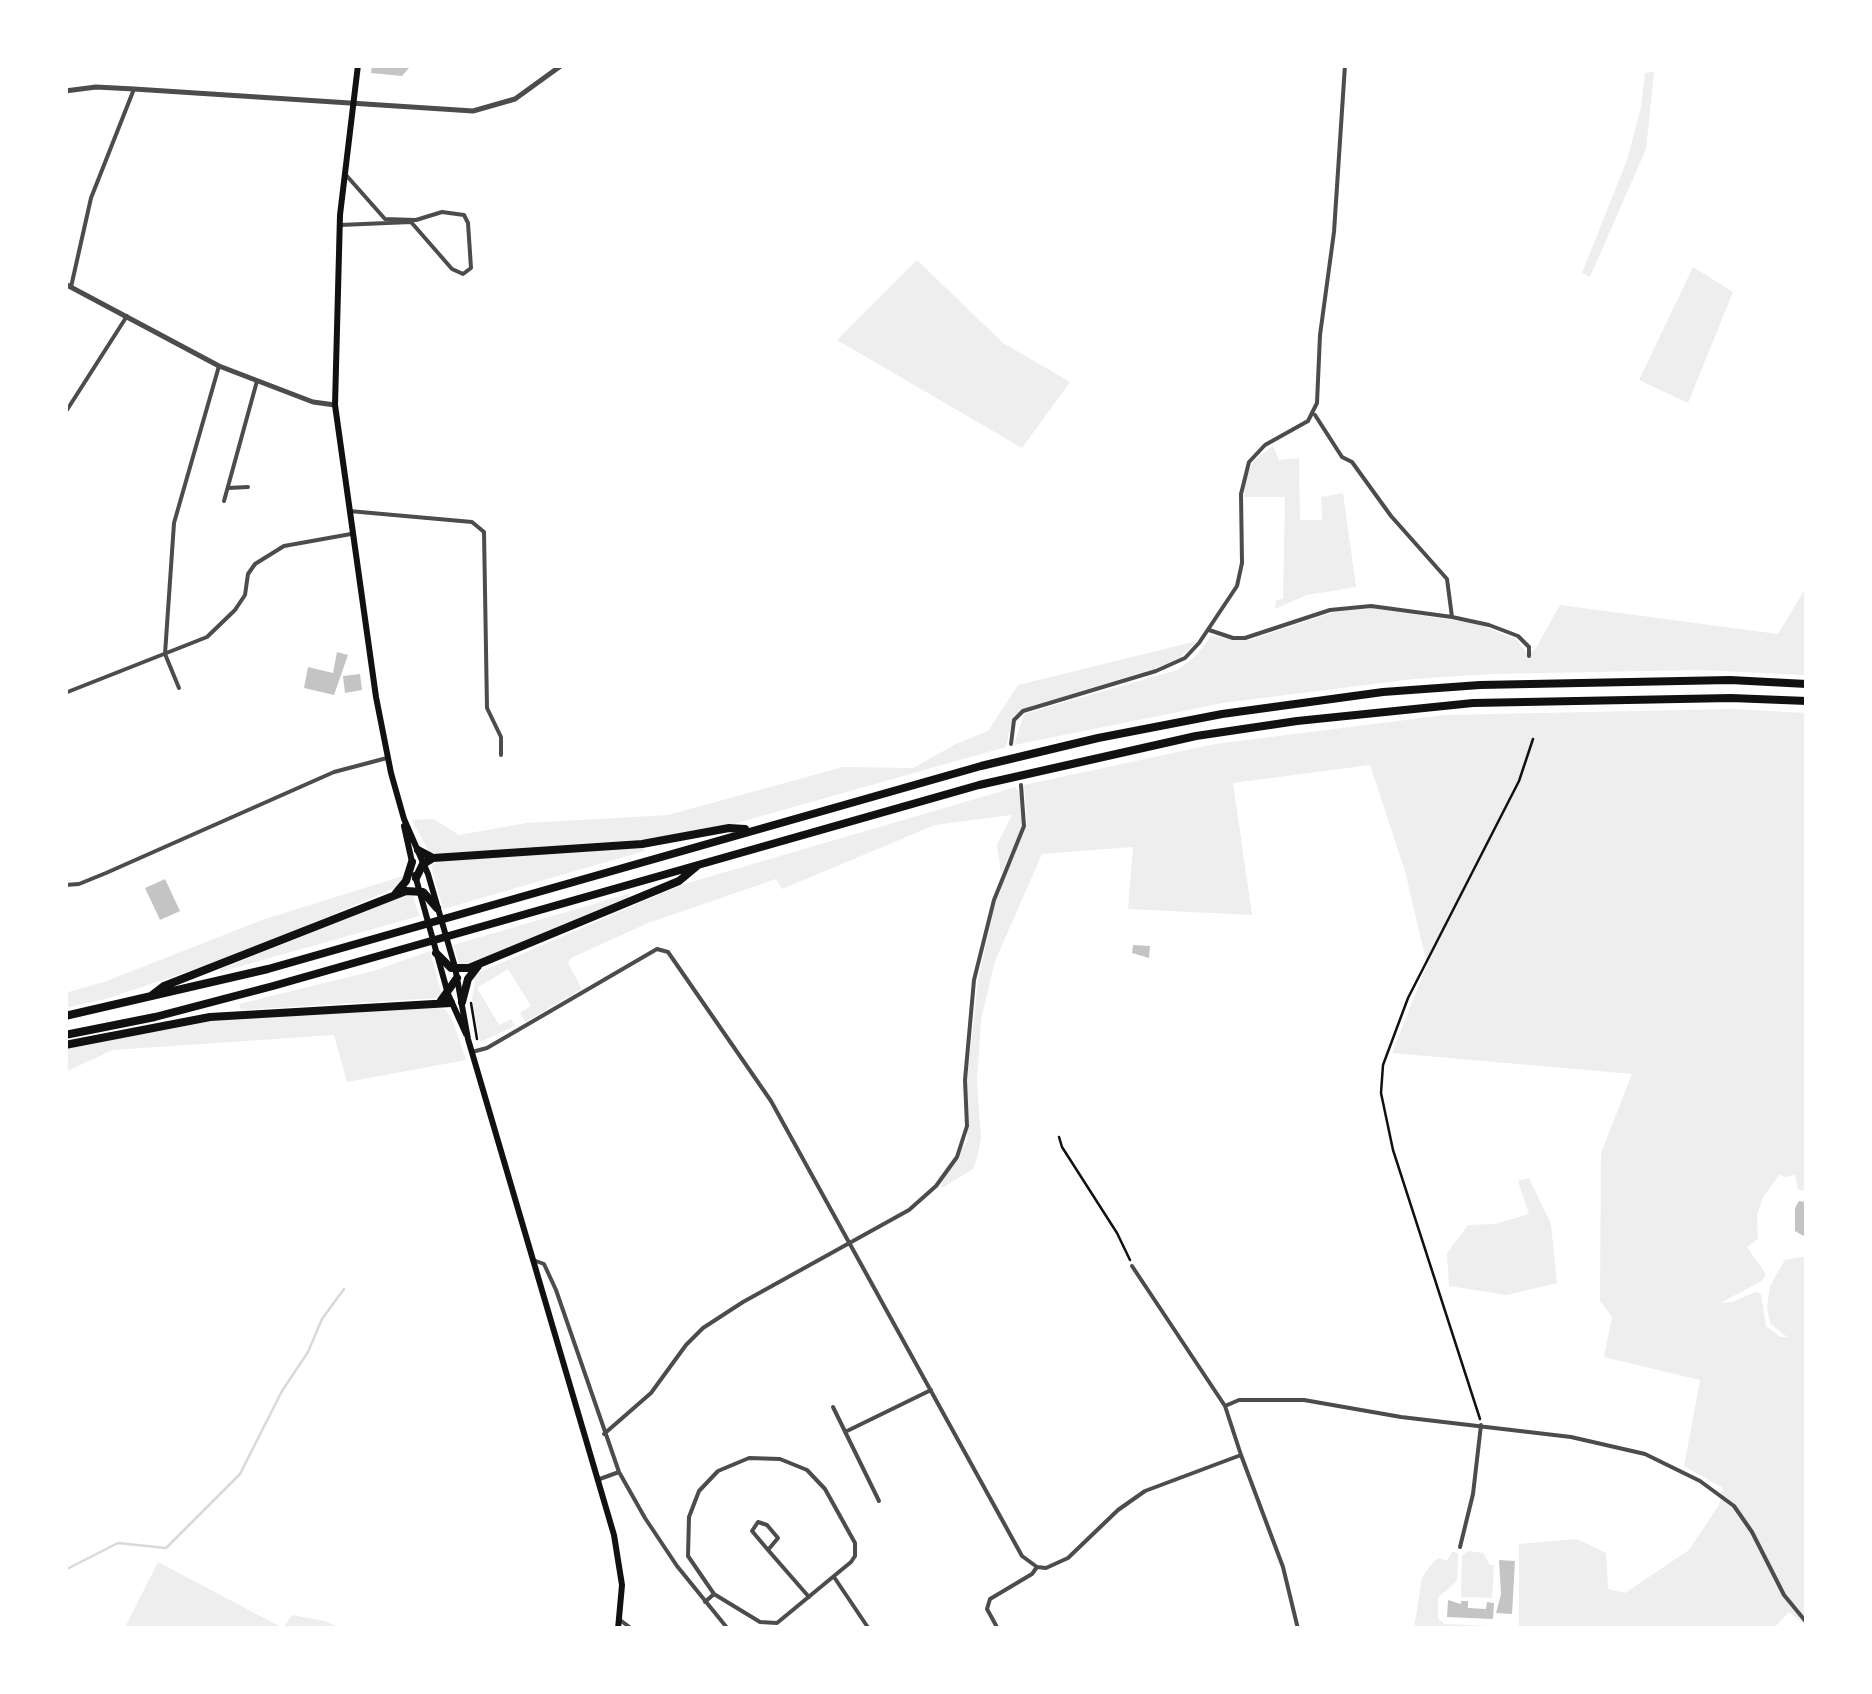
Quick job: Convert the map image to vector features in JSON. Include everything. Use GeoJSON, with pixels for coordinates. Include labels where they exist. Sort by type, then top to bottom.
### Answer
{"type":"FeatureCollection","features":[{"type":"Feature","properties":{"kind":"highway"},"geometry":{"type":"LineString","coordinates":[[65,1016],[268,969],[980,766],[1098,738],[1294,704],[1497,684],[1730,680],[1807,684]]}},
{"type":"Feature","properties":{"kind":"highway"},"geometry":{"type":"LineString","coordinates":[[65,1035],[155,1017],[273,986],[979,785],[1196,736],[1297,720],[1492,702],[1678,698],[1807,702]]}},
{"type":"Feature","properties":{"kind":"highway"},"geometry":{"type":"LineString","coordinates":[[416,878],[432,858],[642,844],[730,828],[754,829]]}},
{"type":"Feature","properties":{"kind":"highway"},"geometry":{"type":"LineString","coordinates":[[418,850],[432,858]]}},
{"type":"Feature","properties":{"kind":"highway"},"geometry":{"type":"LineString","coordinates":[[392,897],[406,880],[412,862]]}},
{"type":"Feature","properties":{"kind":"highway"},"geometry":{"type":"LineString","coordinates":[[455,970],[482,963],[679,881],[698,864]]}},
{"type":"Feature","properties":{"kind":"highway"},"geometry":{"type":"LineString","coordinates":[[148,999],[164,986],[392,897],[423,892],[438,908]]}},
{"type":"Feature","properties":{"kind":"highway"},"geometry":{"type":"LineString","coordinates":[[436,953],[455,970]]}},
{"type":"Feature","properties":{"kind":"highway"},"geometry":{"type":"LineString","coordinates":[[466,1002],[468,979],[482,963]]}},
{"type":"Feature","properties":{"kind":"highway"},"geometry":{"type":"LineString","coordinates":[[65,1044],[254,1012],[440,1002],[450,998],[455,970]]}},
{"type":"Feature","properties":{"kind":"highway"},"geometry":{"type":"LineString","coordinates":[[131,1032],[155,1017]]}},
{"type":"Feature","properties":{"kind":"main road"},"geometry":{"type":"LineString","coordinates":[[358,65],[340,225],[335,404],[387,758],[416,878],[423,892]]}},
{"type":"Feature","properties":{"kind":"main road"},"geometry":{"type":"LineString","coordinates":[[404,818],[424,864],[423,892],[441,971],[476,1051],[531,1259],[620,1566],[619,1624]]}},
{"type":"Feature","properties":{"kind":"main road"},"geometry":{"type":"LineString","coordinates":[[438,908],[466,1002],[468,1039]]}},
{"type":"Feature","properties":{"kind":"street"},"geometry":{"type":"LineString","coordinates":[[65,91],[96,87],[134,89],[460,112],[488,109],[515,99],[562,65]]}},
{"type":"Feature","properties":{"kind":"street"},"geometry":{"type":"LineString","coordinates":[[1345,65],[1330,284],[1320,334],[1314,413],[1342,457],[1352,462],[1447,579],[1452,616]]}},
{"type":"Feature","properties":{"kind":"street"},"geometry":{"type":"LineString","coordinates":[[134,89],[91,198],[68,285],[219,366],[313,402],[335,404]]}},
{"type":"Feature","properties":{"kind":"street"},"geometry":{"type":"LineString","coordinates":[[340,225],[410,222],[452,269],[463,274],[471,268],[464,215],[442,212],[416,220],[385,219],[344,173]]}},
{"type":"Feature","properties":{"kind":"street"},"geometry":{"type":"LineString","coordinates":[[65,413],[126,316]]}},
{"type":"Feature","properties":{"kind":"street"},"geometry":{"type":"LineString","coordinates":[[179,688],[166,654],[174,523],[219,366]]}},
{"type":"Feature","properties":{"kind":"street"},"geometry":{"type":"LineString","coordinates":[[224,500],[257,380]]}},
{"type":"Feature","properties":{"kind":"street"},"geometry":{"type":"LineString","coordinates":[[1011,744],[1014,720],[1024,712],[1185,658],[1230,599],[1240,574],[1241,494],[1248,462],[1265,445],[1300,427],[1314,413]]}},
{"type":"Feature","properties":{"kind":"street"},"geometry":{"type":"LineString","coordinates":[[228,488],[248,487]]}},
{"type":"Feature","properties":{"kind":"street"},"geometry":{"type":"LineString","coordinates":[[349,511],[472,522],[484,532],[487,708],[500,737],[501,755]]}},
{"type":"Feature","properties":{"kind":"street"},"geometry":{"type":"LineString","coordinates":[[65,692],[166,654],[218,629],[244,595],[248,574],[258,561],[284,546],[352,534]]}},
{"type":"Feature","properties":{"kind":"street"},"geometry":{"type":"LineString","coordinates":[[1208,630],[1246,638],[1316,614],[1360,605],[1452,616],[1514,634],[1526,644],[1529,656]]}},
{"type":"Feature","properties":{"kind":"street"},"geometry":{"type":"LineString","coordinates":[[65,885],[106,873],[334,772],[387,758]]}},
{"type":"Feature","properties":{"kind":"street"},"geometry":{"type":"LineString","coordinates":[[604,1434],[651,1394],[686,1344],[703,1328],[920,1201],[946,1172],[964,1140],[967,1126],[965,1080],[974,980],[994,900],[1024,826],[1020,785]]}},
{"type":"Feature","properties":{"kind":"street"},"geometry":{"type":"LineString","coordinates":[[476,1051],[657,949],[664,949],[771,1101],[1022,1556],[1037,1567],[1046,1568],[1068,1558],[1118,1510],[1146,1491],[1240,1455]]}},
{"type":"Feature","properties":{"kind":"street"},"geometry":{"type":"LineString","coordinates":[[531,1259],[544,1264],[556,1290],[604,1434],[644,1518],[728,1629]]}},
{"type":"Feature","properties":{"kind":"street"},"geometry":{"type":"LineString","coordinates":[[1132,1266],[1225,1406],[1283,1567],[1298,1629]]}},
{"type":"Feature","properties":{"kind":"street"},"geometry":{"type":"LineString","coordinates":[[845,1432],[931,1390]]}},
{"type":"Feature","properties":{"kind":"street"},"geometry":{"type":"LineString","coordinates":[[1225,1406],[1239,1400],[1304,1400],[1621,1446],[1645,1454],[1700,1481],[1734,1506],[1784,1595],[1807,1623]]}},
{"type":"Feature","properties":{"kind":"street"},"geometry":{"type":"LineString","coordinates":[[833,1408],[878,1501]]}},
{"type":"Feature","properties":{"kind":"street"},"geometry":{"type":"LineString","coordinates":[[1460,1547],[1481,1425]]}},
{"type":"Feature","properties":{"kind":"street"},"geometry":{"type":"LineString","coordinates":[[766,1456],[795,1463],[807,1470],[830,1498],[856,1548],[851,1562],[809,1598],[783,1619],[770,1624],[734,1608],[706,1586],[688,1556],[686,1530],[699,1492],[718,1470],[766,1456]]}},
{"type":"Feature","properties":{"kind":"street"},"geometry":{"type":"LineString","coordinates":[[597,1480],[620,1472]]}},
{"type":"Feature","properties":{"kind":"street"},"geometry":{"type":"LineString","coordinates":[[768,1550],[778,1538],[767,1525],[758,1522],[752,1531],[768,1550],[809,1598]]}},
{"type":"Feature","properties":{"kind":"street"},"geometry":{"type":"LineString","coordinates":[[998,1629],[986,1604],[1037,1567]]}},
{"type":"Feature","properties":{"kind":"street"},"geometry":{"type":"LineString","coordinates":[[834,1577],[869,1629]]}},
{"type":"Feature","properties":{"kind":"street"},"geometry":{"type":"LineString","coordinates":[[698,1592],[706,1586]]}},
{"type":"Feature","properties":{"kind":"street"},"geometry":{"type":"LineString","coordinates":[[705,1602],[714,1594]]}},
{"type":"Feature","properties":{"kind":"street"},"geometry":{"type":"LineString","coordinates":[[619,1624],[632,1629]]}},
{"type":"Feature","properties":{"kind":"path"},"geometry":{"type":"LineString","coordinates":[[1481,1425],[1393,1150],[1380,1093],[1383,1065],[1408,998],[1519,781],[1532,739]]}},
{"type":"Feature","properties":{"kind":"path"},"geometry":{"type":"LineString","coordinates":[[466,1002],[476,1051]]}},
{"type":"Feature","properties":{"kind":"path"},"geometry":{"type":"LineString","coordinates":[[1059,1137],[1117,1233],[1132,1266]]}},
{"type":"Feature","properties":{"kind":"shaded area"},"geometry":{"type":"Polygon","coordinates":[[[1654,72],[1646,149],[1590,277],[1582,273],[1627,160],[1645,73],[1654,72]]]}},
{"type":"Feature","properties":{"kind":"shaded area"},"geometry":{"type":"Polygon","coordinates":[[[917,260],[1003,343],[1070,382],[1022,448],[837,340],[917,260]]]}},
{"type":"Feature","properties":{"kind":"shaded area"},"geometry":{"type":"Polygon","coordinates":[[[1693,267],[1733,292],[1688,403],[1639,380],[1693,267]]]}},
{"type":"Feature","properties":{"kind":"shaded area"},"geometry":{"type":"Polygon","coordinates":[[[1273,446],[1279,460],[1299,458],[1300,520],[1322,520],[1321,497],[1343,493],[1356,587],[1307,595],[1275,609],[1276,600],[1283,599],[1285,497],[1244,497],[1245,480],[1254,460],[1273,446]]]}},
{"type":"Feature","properties":{"kind":"shaded area"},"geometry":{"type":"Polygon","coordinates":[[[1807,586],[1807,675],[1699,670],[1414,679],[1223,703],[1014,745],[1024,714],[1177,670],[1197,655],[1211,636],[1250,640],[1335,612],[1373,608],[1478,624],[1517,640],[1528,655],[1560,605],[1778,634],[1807,586]]]}},
{"type":"Feature","properties":{"kind":"shaded area"},"geometry":{"type":"Polygon","coordinates":[[[1197,641],[1180,658],[1159,667],[1032,706],[1013,716],[1006,747],[719,828],[637,840],[438,854],[429,852],[412,820],[434,819],[459,835],[526,823],[668,815],[843,767],[913,768],[988,731],[1018,685],[1197,641]]]}},
{"type":"Feature","properties":{"kind":"shaded area"},"geometry":{"type":"Polygon","coordinates":[[[1731,709],[1807,713],[1807,1191],[1798,1190],[1795,1175],[1780,1174],[1763,1197],[1757,1215],[1758,1239],[1747,1247],[1766,1274],[1762,1281],[1720,1303],[1755,1292],[1761,1294],[1766,1326],[1780,1337],[1787,1337],[1770,1323],[1770,1286],[1785,1260],[1807,1256],[1807,1626],[1789,1612],[1773,1629],[1414,1629],[1422,1577],[1434,1561],[1447,1561],[1452,1552],[1458,1553],[1457,1581],[1438,1598],[1438,1618],[1444,1624],[1519,1627],[1519,1544],[1577,1539],[1606,1553],[1608,1589],[1625,1593],[1689,1550],[1719,1505],[1723,1488],[1684,1466],[1700,1380],[1604,1357],[1612,1317],[1600,1301],[1601,1153],[1632,1074],[1392,1053],[1427,965],[1405,871],[1370,765],[1233,783],[1252,915],[1128,909],[1133,847],[1042,854],[995,961],[981,1020],[977,1082],[981,1138],[977,1158],[973,1169],[942,1188],[941,1182],[967,1141],[967,1080],[978,980],[996,900],[1027,823],[1024,785],[1215,744],[1445,715],[1731,709]]]}},
{"type":"Feature","properties":{"kind":"shaded area"},"geometry":{"type":"Polygon","coordinates":[[[1016,787],[1022,800],[1022,827],[1001,874],[997,845],[1012,815],[935,825],[782,889],[776,879],[648,923],[571,958],[568,963],[582,989],[525,1022],[520,1013],[531,1006],[508,969],[477,988],[499,1025],[511,1019],[515,1026],[480,1042],[472,999],[472,978],[478,973],[681,885],[1016,787]]]}},
{"type":"Feature","properties":{"kind":"shaded area"},"geometry":{"type":"Polygon","coordinates":[[[643,847],[645,851],[443,909],[431,865],[439,861],[643,847]]]}},
{"type":"Feature","properties":{"kind":"shaded area"},"geometry":{"type":"Polygon","coordinates":[[[403,876],[397,887],[243,953],[106,999],[65,1008],[65,993],[104,982],[262,920],[403,876]]]}},
{"type":"Feature","properties":{"kind":"shaded area"},"geometry":{"type":"Polygon","coordinates":[[[628,894],[630,898],[460,967],[453,945],[628,894]]]}},
{"type":"Feature","properties":{"kind":"shaded area"},"geometry":{"type":"Polygon","coordinates":[[[413,895],[419,916],[220,972],[220,969],[413,895]]]}},
{"type":"Feature","properties":{"kind":"shaded area"},"geometry":{"type":"Polygon","coordinates":[[[430,951],[442,996],[438,998],[241,1010],[239,1004],[373,971],[430,951]]]}},
{"type":"Feature","properties":{"kind":"shaded area"},"geometry":{"type":"Polygon","coordinates":[[[437,1007],[446,1010],[453,1021],[466,1060],[347,1082],[334,1035],[113,1050],[65,1072],[65,1047],[196,1023],[437,1007]]]}},
{"type":"Feature","properties":{"kind":"shaded area"},"geometry":{"type":"Polygon","coordinates":[[[1529,1178],[1551,1224],[1557,1283],[1507,1295],[1449,1286],[1447,1253],[1468,1225],[1495,1224],[1529,1214],[1518,1181],[1529,1178]]]}},
{"type":"Feature","properties":{"kind":"shaded area"},"geometry":{"type":"Polygon","coordinates":[[[1468,1551],[1483,1553],[1494,1565],[1492,1598],[1461,1597],[1462,1556],[1468,1551]]]}},
{"type":"Feature","properties":{"kind":"shaded area"},"geometry":{"type":"Polygon","coordinates":[[[158,1562],[283,1628],[292,1615],[325,1621],[342,1629],[124,1629],[158,1562]]]}},
{"type":"Feature","properties":{"kind":"building"},"geometry":{"type":"Polygon","coordinates":[[[372,65],[409,68],[402,76],[371,73],[372,65]]]}},
{"type":"Feature","properties":{"kind":"building"},"geometry":{"type":"Polygon","coordinates":[[[337,652],[348,655],[334,695],[304,688],[308,667],[333,673],[337,652]]]}},
{"type":"Feature","properties":{"kind":"building"},"geometry":{"type":"Polygon","coordinates":[[[360,674],[362,690],[345,693],[343,676],[360,674]]]}},
{"type":"Feature","properties":{"kind":"building"},"geometry":{"type":"Polygon","coordinates":[[[165,879],[180,911],[160,920],[145,888],[165,879]]]}},
{"type":"Feature","properties":{"kind":"building"},"geometry":{"type":"Polygon","coordinates":[[[1133,945],[1150,946],[1149,958],[1132,953],[1133,945]]]}},
{"type":"Feature","properties":{"kind":"building"},"geometry":{"type":"Polygon","coordinates":[[[1799,1201],[1807,1206],[1807,1238],[1795,1231],[1795,1208],[1799,1201]]]}},
{"type":"Feature","properties":{"kind":"building"},"geometry":{"type":"Polygon","coordinates":[[[1499,1560],[1515,1561],[1512,1614],[1496,1613],[1501,1594],[1499,1560]]]}},
{"type":"Feature","properties":{"kind":"building"},"geometry":{"type":"Polygon","coordinates":[[[1448,1600],[1461,1604],[1468,1601],[1468,1608],[1486,1609],[1487,1602],[1494,1603],[1493,1619],[1447,1617],[1448,1600]]]}},
{"type":"Feature","properties":{"kind":"waterway"},"geometry":{"type":"LineString","coordinates":[[65,1570],[118,1543],[166,1548],[240,1474],[282,1391],[308,1352],[322,1319],[344,1289]]}}]}
